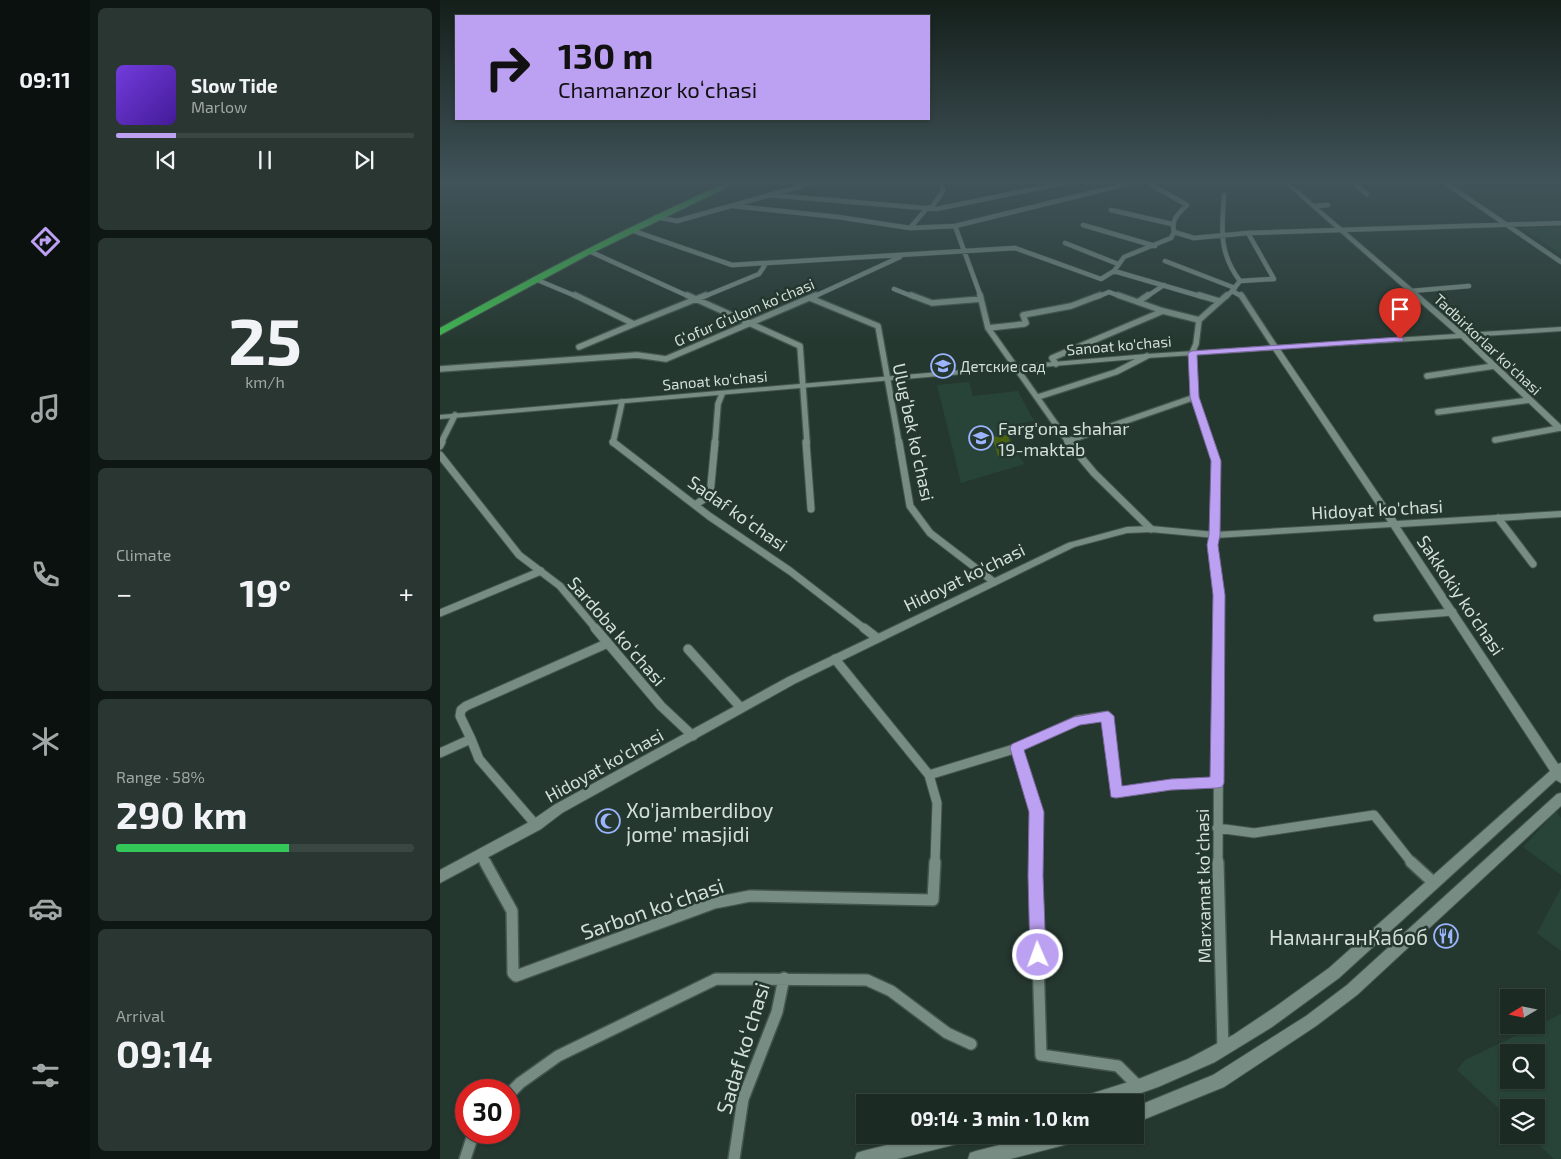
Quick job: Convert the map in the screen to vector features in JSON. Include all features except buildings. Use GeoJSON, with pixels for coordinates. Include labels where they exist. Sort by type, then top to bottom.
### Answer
{"type":"FeatureCollection","features":[{"type":"Feature","properties":{"kind":"highway"},"geometry":{"type":"LineString","coordinates":[[440,325],[619,234]]}},
{"type":"Feature","properties":{"kind":"highway"},"geometry":{"type":"LineString","coordinates":[[440,332],[535,279],[623,234]]}},
{"type":"Feature","properties":{"kind":"main road","name":"Tadbirkorlar ko'chasi"},"geometry":{"type":"LineString","coordinates":[[1347,234],[1462,335],[1560,429]]}},
{"type":"Feature","properties":{"kind":"main road","name":"Sanoat ko'chasi"},"geometry":{"type":"LineString","coordinates":[[440,417],[1147,356],[1561,329]]}},
{"type":"Feature","properties":{"kind":"main road","name":"Sakkokiy ko'chasi"},"geometry":{"type":"LineString","coordinates":[[1275,347],[1560,773]]}},
{"type":"Feature","properties":{"kind":"main road","name":"Hidoyat ko'chasi"},"geometry":{"type":"LineString","coordinates":[[440,876],[536,825],[558,809],[741,708],[877,638],[1071,545],[1127,530],[1152,529],[1215,535],[1395,526],[1561,514]]}},
{"type":"Feature","properties":{"kind":"main road"},"geometry":{"type":"LineString","coordinates":[[1114,1094],[1138,1086],[1224,1049],[1334,973],[1560,773]]}},
{"type":"Feature","properties":{"kind":"main road"},"geometry":{"type":"LineString","coordinates":[[1144,1111],[1218,1082],[1311,1021],[1352,990],[1561,798]]}},
{"type":"Feature","properties":{"kind":"main road"},"geometry":{"type":"LineString","coordinates":[[863,1159],[924,1144]]}},
{"type":"Feature","properties":{"kind":"main road"},"geometry":{"type":"LineString","coordinates":[[976,1159],[1036,1144]]}},
{"type":"Feature","properties":{"kind":"street"},"geometry":{"type":"LineString","coordinates":[[644,234],[725,264],[739,266],[1015,248],[1101,279],[1114,271],[1124,257],[1155,246],[1171,238],[1173,234]]}},
{"type":"Feature","properties":{"kind":"street"},"geometry":{"type":"LineString","coordinates":[[959,234],[966,251],[981,299],[984,320],[988,328],[1093,473],[1140,515],[1152,529]]}},
{"type":"Feature","properties":{"kind":"street"},"geometry":{"type":"LineString","coordinates":[[1114,234],[1155,246]]}},
{"type":"Feature","properties":{"kind":"street"},"geometry":{"type":"LineString","coordinates":[[1181,234],[1194,238],[1221,234]]}},
{"type":"Feature","properties":{"kind":"street"},"geometry":{"type":"LineString","coordinates":[[1222,234],[1225,262],[1240,281]]}},
{"type":"Feature","properties":{"kind":"street"},"geometry":{"type":"LineString","coordinates":[[988,328],[1024,324],[1026,323],[1023,315],[1071,306],[1105,292],[1163,311],[1199,320],[1233,290],[1240,281],[1274,279],[1249,234]]}},
{"type":"Feature","properties":{"kind":"street"},"geometry":{"type":"LineString","coordinates":[[1520,234],[1561,262]]}},
{"type":"Feature","properties":{"kind":"street"},"geometry":{"type":"LineString","coordinates":[[1066,243],[1118,264]]}},
{"type":"Feature","properties":{"kind":"street"},"geometry":{"type":"LineString","coordinates":[[588,251],[800,346],[811,509]]}},
{"type":"Feature","properties":{"kind":"street","name":"Gʻofur Gʻulom koʻchasi"},"geometry":{"type":"LineString","coordinates":[[440,369],[637,355],[666,358],[750,324],[902,256]]}},
{"type":"Feature","properties":{"kind":"street"},"geometry":{"type":"LineString","coordinates":[[1165,261],[1233,290]]}},
{"type":"Feature","properties":{"kind":"street"},"geometry":{"type":"LineString","coordinates":[[579,347],[759,274],[765,265]]}},
{"type":"Feature","properties":{"kind":"street"},"geometry":{"type":"LineString","coordinates":[[739,266],[759,274]]}},
{"type":"Feature","properties":{"kind":"street"},"geometry":{"type":"LineString","coordinates":[[1114,271],[1219,302]]}},
{"type":"Feature","properties":{"kind":"street"},"geometry":{"type":"LineString","coordinates":[[535,279],[589,301],[634,324]]}},
{"type":"Feature","properties":{"kind":"street"},"geometry":{"type":"LineString","coordinates":[[1138,302],[1164,286]]}},
{"type":"Feature","properties":{"kind":"street"},"geometry":{"type":"LineString","coordinates":[[1411,291],[1469,286]]}},
{"type":"Feature","properties":{"kind":"street"},"geometry":{"type":"LineString","coordinates":[[894,289],[932,303],[981,299]]}},
{"type":"Feature","properties":{"kind":"street","name":"Sakkokiy ko'chasi"},"geometry":{"type":"LineString","coordinates":[[1233,290],[1243,296],[1275,347]]}},
{"type":"Feature","properties":{"kind":"street","name":"Ulugʻbek koʻchasi"},"geometry":{"type":"LineString","coordinates":[[810,298],[878,326],[910,506],[930,533],[994,582]]}},
{"type":"Feature","properties":{"kind":"street"},"geometry":{"type":"LineString","coordinates":[[1056,364],[1052,358],[1163,311]]}},
{"type":"Feature","properties":{"kind":"street","name":"Marxamat koʻchasi"},"geometry":{"type":"LineString","coordinates":[[1199,320],[1192,353],[1195,397],[1216,461],[1215,535],[1212,545],[1219,595],[1217,828],[1224,1049]]}},
{"type":"Feature","properties":{"kind":"street"},"geometry":{"type":"LineString","coordinates":[[1038,397],[1116,372],[1147,356]]}},
{"type":"Feature","properties":{"kind":"street"},"geometry":{"type":"LineString","coordinates":[[1427,376],[1494,366]]}},
{"type":"Feature","properties":{"kind":"street"},"geometry":{"type":"LineString","coordinates":[[695,505],[710,495],[718,404],[722,394]]}},
{"type":"Feature","properties":{"kind":"street"},"geometry":{"type":"LineString","coordinates":[[1068,441],[1195,397]]}},
{"type":"Feature","properties":{"kind":"street"},"geometry":{"type":"LineString","coordinates":[[1438,412],[1530,400]]}},
{"type":"Feature","properties":{"kind":"street","name":"Sadaf koʻchasi"},"geometry":{"type":"LineString","coordinates":[[622,402],[613,444],[695,505],[790,571],[877,638]]}},
{"type":"Feature","properties":{"kind":"street"},"geometry":{"type":"LineString","coordinates":[[440,446],[456,415]]}},
{"type":"Feature","properties":{"kind":"street"},"geometry":{"type":"LineString","coordinates":[[1495,440],[1560,429]]}},
{"type":"Feature","properties":{"kind":"street","name":"Sardoba koʻchasi"},"geometry":{"type":"LineString","coordinates":[[440,455],[520,554],[560,586],[661,706],[693,736]]}},
{"type":"Feature","properties":{"kind":"street"},"geometry":{"type":"LineString","coordinates":[[1498,518],[1533,564]]}},
{"type":"Feature","properties":{"kind":"street"},"geometry":{"type":"LineString","coordinates":[[440,613],[541,571]]}},
{"type":"Feature","properties":{"kind":"street"},"geometry":{"type":"LineString","coordinates":[[1377,618],[1453,612]]}},
{"type":"Feature","properties":{"kind":"street"},"geometry":{"type":"LineString","coordinates":[[536,825],[479,759],[460,716],[461,710],[466,706],[608,643]]}},
{"type":"Feature","properties":{"kind":"street"},"geometry":{"type":"LineString","coordinates":[[688,649],[741,708]]}},
{"type":"Feature","properties":{"kind":"street"},"geometry":{"type":"LineString","coordinates":[[835,659],[929,774],[1017,748],[1078,720],[1108,716],[1116,792],[1171,784],[1217,783]]}},
{"type":"Feature","properties":{"kind":"street"},"geometry":{"type":"LineString","coordinates":[[440,753],[471,739]]}},
{"type":"Feature","properties":{"kind":"street"},"geometry":{"type":"LineString","coordinates":[[1017,748],[1036,812],[1035,876],[1041,1055],[1118,1066],[1138,1086]]}},
{"type":"Feature","properties":{"kind":"street","name":"Sarbon koʻchasi"},"geometry":{"type":"LineString","coordinates":[[481,855],[512,911],[513,973],[516,976],[714,903],[750,896],[933,900],[937,803],[929,774]]}},
{"type":"Feature","properties":{"kind":"street"},"geometry":{"type":"LineString","coordinates":[[1217,828],[1254,833],[1374,815],[1405,857],[1434,883]]}},
{"type":"Feature","properties":{"kind":"street","name":"Sadaf koʻchasi"},"geometry":{"type":"LineString","coordinates":[[734,1159],[743,1099],[777,1012],[784,978]]}},
{"type":"Feature","properties":{"kind":"street"},"geometry":{"type":"LineString","coordinates":[[520,1083],[558,1056],[716,979],[867,980],[891,991],[947,1033],[971,1044]]}},
{"type":"Feature","properties":{"kind":"street"},"geometry":{"type":"LineString","coordinates":[[465,1159],[470,1144]]}},
{"type":"Feature","properties":{"kind":"shaded area"},"geometry":{"type":"Polygon","coordinates":[[[1531,234],[1561,234],[1561,254],[1531,234]]]}},
{"type":"Feature","properties":{"kind":"shaded area","name":"Farg'ona shahar 19-maktab"},"geometry":{"type":"Polygon","coordinates":[[[969,382],[973,396],[1018,391],[1034,421],[1007,426],[1015,451],[1025,464],[961,483],[937,385],[969,382]]]}},
{"type":"Feature","properties":{"kind":"shaded area"},"geometry":{"type":"Polygon","coordinates":[[[1556,811],[1561,818],[1561,875],[1523,847],[1556,811]]]}},
{"type":"Feature","properties":{"kind":"shaded area"},"geometry":{"type":"Polygon","coordinates":[[[1561,888],[1561,951],[1537,933],[1561,888]]]}},
{"type":"Feature","properties":{"kind":"shaded area"},"geometry":{"type":"Polygon","coordinates":[[[1561,1014],[1561,1159],[1554,1159],[1538,1144],[1545,1144],[1545,1099],[1500,1099],[1500,1110],[1457,1070],[1465,1060],[1519,1034],[1545,1034],[1545,1022],[1561,1014]]]}},
{"type":"Feature","properties":{"kind":"green space"},"geometry":{"type":"Polygon","coordinates":[[[1008,435],[1014,454],[998,456],[992,437],[1008,435]]]}},
{"type":"Feature","properties":{"kind":"place","name":"Детские сад"},"geometry":{"type":"Point","coordinates":[943,366]}},
{"type":"Feature","properties":{"kind":"place","name":"Farg'ona shahar 19-maktab"},"geometry":{"type":"Point","coordinates":[981,438]}},
{"type":"Feature","properties":{"kind":"place","name":"Xo'jamberdiboy jome' masjidi"},"geometry":{"type":"Point","coordinates":[608,821]}},
{"type":"Feature","properties":{"kind":"place","name":"НаманганКабоб"},"geometry":{"type":"Point","coordinates":[1446,936]}},
{"type":"Feature","properties":{"kind":"route"},"geometry":{"type":"LineString","coordinates":[[1038,955],[1035,876],[1036,812],[1017,748],[1078,720],[1108,716],[1116,792],[1171,784],[1217,783],[1219,595],[1212,545],[1215,535],[1216,461],[1195,397],[1192,353],[1400,339]]}}]}
